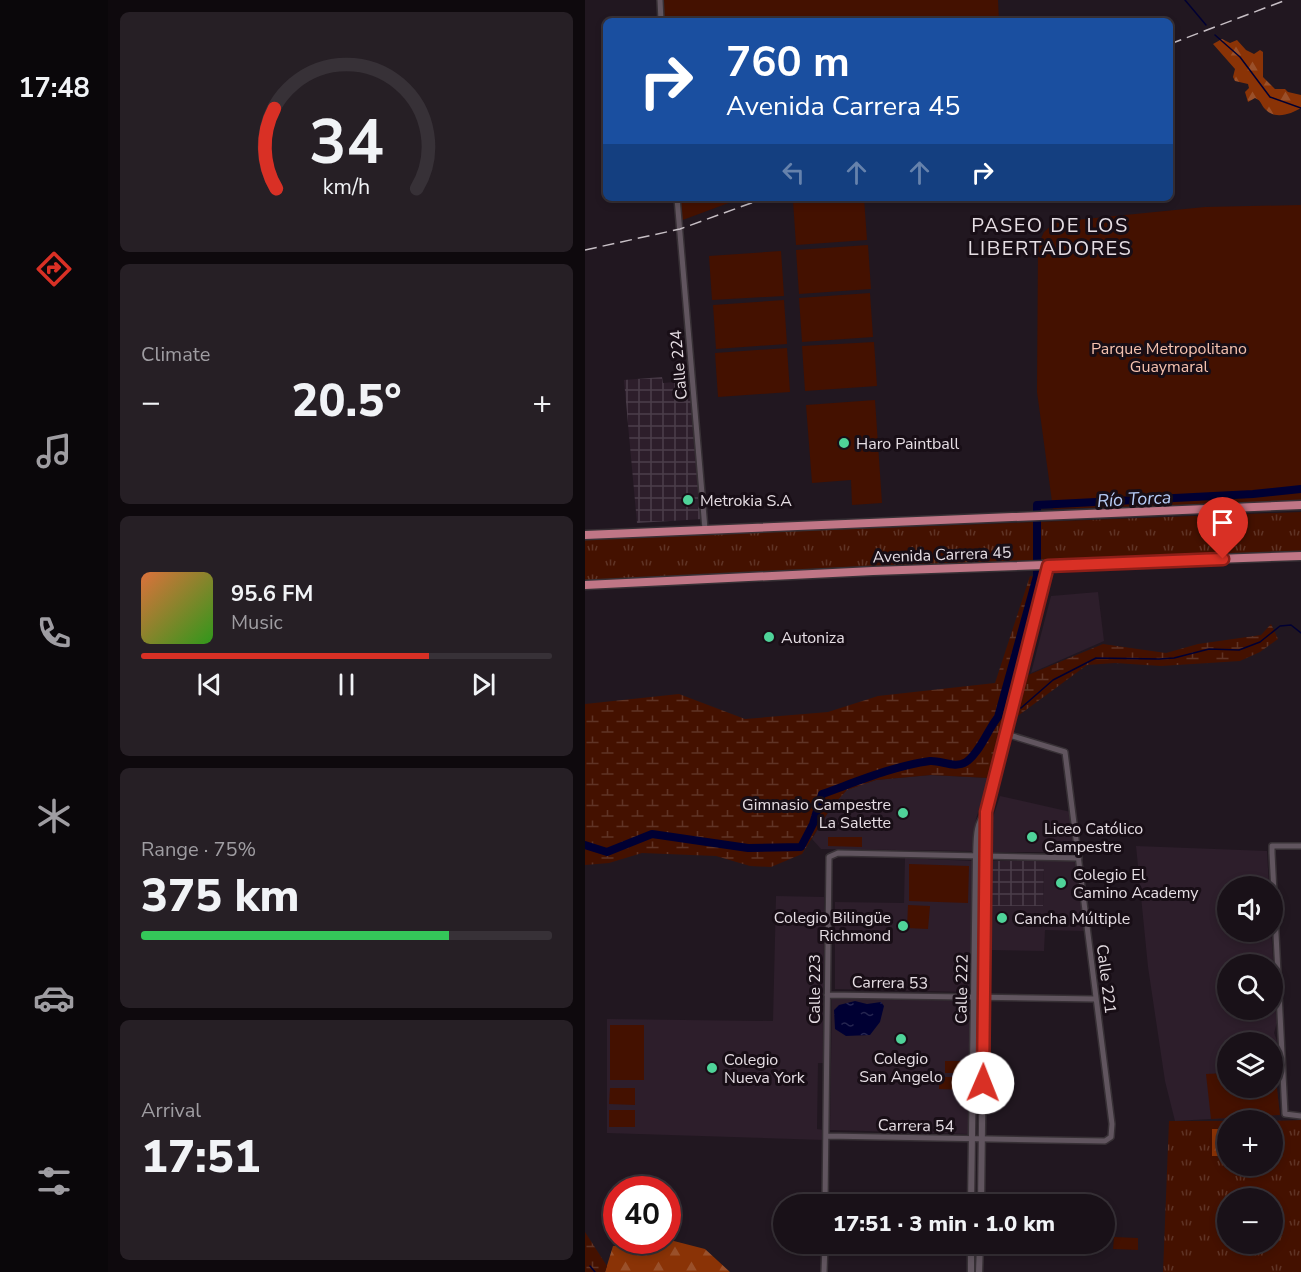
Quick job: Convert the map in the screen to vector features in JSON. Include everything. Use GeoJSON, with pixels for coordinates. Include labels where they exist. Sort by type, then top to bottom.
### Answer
{"type":"FeatureCollection","features":[{"type":"Feature","properties":{"kind":"highway","name":"Avenida Carrera 45"},"geometry":{"type":"LineString","coordinates":[[585,535],[1301,505]]}},
{"type":"Feature","properties":{"kind":"highway","name":"Avenida Carrera 45"},"geometry":{"type":"LineString","coordinates":[[585,585],[1301,556]]}},
{"type":"Feature","properties":{"kind":"street"},"geometry":{"type":"LineString","coordinates":[[660,0],[661,18]]}},
{"type":"Feature","properties":{"kind":"street","name":"Calle 224"},"geometry":{"type":"LineString","coordinates":[[677,201],[705,529]]}},
{"type":"Feature","properties":{"kind":"street","name":"Calle 222"},"geometry":{"type":"LineString","coordinates":[[981,1194],[986,812],[1048,566]]}},
{"type":"Feature","properties":{"kind":"street","name":"Calle 221"},"geometry":{"type":"LineString","coordinates":[[1006,734],[1065,752],[1112,1124],[1111,1137]]}},
{"type":"Feature","properties":{"kind":"street","name":"Calle 222"},"geometry":{"type":"LineString","coordinates":[[971,1194],[976,857],[979,824],[986,812]]}},
{"type":"Feature","properties":{"kind":"street"},"geometry":{"type":"LineString","coordinates":[[1301,846],[1272,846],[1274,925],[1287,1116],[1301,1116]]}},
{"type":"Feature","properties":{"kind":"street","name":"Calle 223"},"geometry":{"type":"LineString","coordinates":[[825,1194],[829,856],[838,853],[976,857]]}},
{"type":"Feature","properties":{"kind":"street"},"geometry":{"type":"LineString","coordinates":[[976,857],[1079,858]]}},
{"type":"Feature","properties":{"kind":"street","name":"Carrera 53"},"geometry":{"type":"LineString","coordinates":[[827,995],[1095,999]]}},
{"type":"Feature","properties":{"kind":"street","name":"Carrera 54"},"geometry":{"type":"LineString","coordinates":[[827,1136],[1105,1141],[1111,1137]]}},
{"type":"Feature","properties":{"kind":"street"},"geometry":{"type":"LineString","coordinates":[[824,1272],[825,1254]]}},
{"type":"Feature","properties":{"kind":"street"},"geometry":{"type":"LineString","coordinates":[[971,1254],[971,1272]]}},
{"type":"Feature","properties":{"kind":"street"},"geometry":{"type":"LineString","coordinates":[[979,1272],[980,1254]]}},
{"type":"Feature","properties":{"kind":"shaded area"},"geometry":{"type":"Polygon","coordinates":[[[662,377],[663,383],[689,381],[703,519],[637,523],[624,380],[662,377]]]}},
{"type":"Feature","properties":{"kind":"shaded area"},"geometry":{"type":"Polygon","coordinates":[[[1098,592],[1104,641],[1031,673],[1051,596],[1098,592]]]}},
{"type":"Feature","properties":{"kind":"shaded area","name":"Gimnasio Campestre La Salette"},"geometry":{"type":"Polygon","coordinates":[[[931,775],[989,778],[976,819],[972,851],[821,849],[812,839],[832,806],[846,790],[876,780],[931,775]]]}},
{"type":"Feature","properties":{"kind":"shaded area","name":"Liceo Católico Campestre"},"geometry":{"type":"Polygon","coordinates":[[[1000,796],[1071,812],[1075,852],[990,852],[991,823],[1000,796]]]}},
{"type":"Feature","properties":{"kind":"shaded area"},"geometry":{"type":"Polygon","coordinates":[[[1136,846],[1267,851],[1268,876],[1217,876],[1217,942],[1272,942],[1273,954],[1217,954],[1217,1020],[1278,1020],[1274,1032],[1217,1032],[1217,1098],[1278,1098],[1279,1110],[1217,1110],[1217,1119],[1175,1121],[1165,1081],[1148,967],[1136,846]]]}},
{"type":"Feature","properties":{"kind":"shaded area","name":"Colegio Bilingüe Richmond"},"geometry":{"type":"Polygon","coordinates":[[[905,858],[973,861],[969,992],[835,989],[835,902],[904,903],[905,858]]]}},
{"type":"Feature","properties":{"kind":"shaded area"},"geometry":{"type":"Polygon","coordinates":[[[990,861],[1044,861],[1043,906],[990,906],[990,861]]]}},
{"type":"Feature","properties":{"kind":"shaded area","name":"Colegio El Camino Academy"},"geometry":{"type":"Polygon","coordinates":[[[1044,861],[1076,861],[1085,931],[1045,930],[1044,951],[990,950],[990,906],[1043,906],[1044,861]]]}},
{"type":"Feature","properties":{"kind":"shaded area","name":"Colegio Nueva York"},"geometry":{"type":"Polygon","coordinates":[[[776,896],[824,897],[824,1063],[818,1063],[817,1129],[824,1130],[824,1140],[607,1133],[607,1019],[773,1021],[776,896]]]}},
{"type":"Feature","properties":{"kind":"shaded area","name":"Colegio San Angelo"},"geometry":{"type":"Polygon","coordinates":[[[832,998],[971,1001],[970,1134],[830,1130],[832,998]]]}},
{"type":"Feature","properties":{"kind":"green space"},"geometry":{"type":"Polygon","coordinates":[[[662,0],[998,0],[999,18],[663,18],[662,0]]]}},
{"type":"Feature","properties":{"kind":"green space"},"geometry":{"type":"Polygon","coordinates":[[[1222,39],[1230,43],[1237,40],[1246,50],[1254,54],[1260,50],[1263,52],[1263,77],[1275,89],[1285,89],[1301,95],[1301,108],[1288,114],[1278,115],[1269,112],[1255,98],[1248,102],[1245,92],[1249,88],[1248,84],[1235,81],[1233,77],[1235,69],[1213,44],[1222,39]]]}},
{"type":"Feature","properties":{"kind":"green space"},"geometry":{"type":"Polygon","coordinates":[[[678,201],[734,201],[680,221],[678,201]]]}},
{"type":"Feature","properties":{"kind":"green space"},"geometry":{"type":"Polygon","coordinates":[[[793,201],[864,201],[867,240],[796,245],[793,201]]]}},
{"type":"Feature","properties":{"kind":"green space","name":"Parque Metropolitano Guaymaral"},"geometry":{"type":"Polygon","coordinates":[[[1301,205],[1301,501],[1053,509],[1037,392],[1038,245],[1044,232],[1055,222],[1205,207],[1301,205]]]}},
{"type":"Feature","properties":{"kind":"green space"},"geometry":{"type":"Polygon","coordinates":[[[868,245],[871,289],[799,294],[796,250],[868,245]]]}},
{"type":"Feature","properties":{"kind":"green space"},"geometry":{"type":"Polygon","coordinates":[[[781,251],[784,296],[712,300],[709,256],[781,251]]]}},
{"type":"Feature","properties":{"kind":"green space"},"geometry":{"type":"Polygon","coordinates":[[[870,293],[873,337],[802,342],[799,298],[870,293]]]}},
{"type":"Feature","properties":{"kind":"green space"},"geometry":{"type":"Polygon","coordinates":[[[784,300],[787,344],[716,349],[713,305],[784,300]]]}},
{"type":"Feature","properties":{"kind":"green space"},"geometry":{"type":"Polygon","coordinates":[[[874,342],[877,386],[805,391],[802,346],[874,342]]]}},
{"type":"Feature","properties":{"kind":"green space"},"geometry":{"type":"Polygon","coordinates":[[[787,348],[790,392],[718,397],[715,353],[787,348]]]}},
{"type":"Feature","properties":{"kind":"green space","name":"Haro Paintball"},"geometry":{"type":"Polygon","coordinates":[[[875,400],[882,503],[852,505],[851,480],[812,483],[806,405],[875,400]]]}},
{"type":"Feature","properties":{"kind":"green space"},"geometry":{"type":"Polygon","coordinates":[[[1301,512],[1301,551],[847,567],[585,581],[585,539],[1301,512]]]}},
{"type":"Feature","properties":{"kind":"green space"},"geometry":{"type":"Polygon","coordinates":[[[1030,576],[1041,577],[1016,680],[1103,644],[1166,653],[1198,644],[1261,635],[1271,624],[1278,639],[1260,652],[1240,661],[1161,666],[1115,663],[1087,665],[1004,726],[989,778],[931,775],[876,780],[847,790],[832,806],[802,854],[771,867],[750,866],[716,856],[642,853],[609,863],[585,865],[585,704],[679,694],[745,719],[828,712],[878,696],[995,683],[1030,576]]]}},
{"type":"Feature","properties":{"kind":"green space"},"geometry":{"type":"Polygon","coordinates":[[[828,837],[862,837],[862,847],[828,846],[828,837]]]}},
{"type":"Feature","properties":{"kind":"green space"},"geometry":{"type":"Polygon","coordinates":[[[909,864],[969,866],[968,903],[909,901],[909,864]]]}},
{"type":"Feature","properties":{"kind":"green space"},"geometry":{"type":"Polygon","coordinates":[[[908,905],[930,906],[928,929],[907,928],[908,905]]]}},
{"type":"Feature","properties":{"kind":"green space"},"geometry":{"type":"Polygon","coordinates":[[[610,1025],[644,1025],[644,1080],[610,1080],[610,1025]]]}},
{"type":"Feature","properties":{"kind":"green space"},"geometry":{"type":"Polygon","coordinates":[[[945,1061],[966,1061],[965,1073],[945,1073],[945,1061]]]}},
{"type":"Feature","properties":{"kind":"green space"},"geometry":{"type":"Polygon","coordinates":[[[1217,1073],[1217,1098],[1278,1098],[1279,1110],[1217,1110],[1217,1119],[1211,1119],[1206,1074],[1217,1073]]]}},
{"type":"Feature","properties":{"kind":"green space"},"geometry":{"type":"Polygon","coordinates":[[[939,1077],[965,1077],[965,1090],[939,1089],[939,1077]]]}},
{"type":"Feature","properties":{"kind":"green space"},"geometry":{"type":"Polygon","coordinates":[[[610,1088],[635,1088],[635,1105],[609,1104],[610,1088]]]}},
{"type":"Feature","properties":{"kind":"green space"},"geometry":{"type":"Polygon","coordinates":[[[609,1110],[635,1110],[635,1127],[609,1127],[609,1110]]]}},
{"type":"Feature","properties":{"kind":"green space"},"geometry":{"type":"Polygon","coordinates":[[[1301,1120],[1301,1272],[1163,1272],[1169,1121],[1217,1121],[1217,1176],[1283,1176],[1283,1121],[1301,1120]]]}},
{"type":"Feature","properties":{"kind":"green space"},"geometry":{"type":"Polygon","coordinates":[[[1212,1129],[1217,1129],[1217,1156],[1212,1156],[1212,1129]]]}},
{"type":"Feature","properties":{"kind":"green space"},"geometry":{"type":"Polygon","coordinates":[[[585,1232],[607,1266],[605,1272],[585,1272],[585,1232]]]}},
{"type":"Feature","properties":{"kind":"green space"},"geometry":{"type":"Polygon","coordinates":[[[1115,1237],[1138,1238],[1138,1250],[1115,1249],[1115,1237]]]}},
{"type":"Feature","properties":{"kind":"green space"},"geometry":{"type":"Polygon","coordinates":[[[681,1243],[705,1249],[730,1272],[605,1272],[611,1254],[681,1254],[681,1243]]]}},
{"type":"Feature","properties":{"kind":"green space"},"geometry":{"type":"Polygon","coordinates":[[[1191,1256],[1258,1256],[1258,1272],[1191,1272],[1191,1256]]]}},
{"type":"Feature","properties":{"kind":"water"},"geometry":{"type":"Polygon","coordinates":[[[855,1001],[867,1004],[881,1002],[884,1006],[880,1022],[870,1035],[846,1036],[835,1029],[834,1010],[839,1005],[855,1001]]]}},
{"type":"Feature","properties":{"kind":"waterway"},"geometry":{"type":"LineString","coordinates":[[1185,0],[1206,25]]}},
{"type":"Feature","properties":{"kind":"waterway"},"geometry":{"type":"LineString","coordinates":[[1215,35],[1240,57],[1270,97],[1301,108]]}},
{"type":"Feature","properties":{"kind":"waterway","name":"Río Torca"},"geometry":{"type":"LineString","coordinates":[[585,845],[607,852],[652,834],[748,848],[801,847],[813,824],[822,794],[916,763],[934,761],[957,765],[966,762],[975,753],[998,717],[1037,576],[1037,505],[1253,494],[1301,489]]}},
{"type":"Feature","properties":{"kind":"waterway"},"geometry":{"type":"LineString","coordinates":[[1021,708],[1053,680],[1096,658],[1159,659],[1174,658],[1209,649],[1239,650],[1260,642],[1280,626],[1291,625],[1301,633]]}},
{"type":"Feature","properties":{"kind":"waterway"},"geometry":{"type":"LineString","coordinates":[[590,1266],[595,1272]]}},
{"type":"Feature","properties":{"kind":"railway"},"geometry":{"type":"LineString","coordinates":[[1173,43],[1286,0]]}},
{"type":"Feature","properties":{"kind":"railway"},"geometry":{"type":"LineString","coordinates":[[585,250],[680,229],[757,201]]}},
{"type":"Feature","properties":{"kind":"place","name":"Haro Paintball"},"geometry":{"type":"Point","coordinates":[844,443]}},
{"type":"Feature","properties":{"kind":"place","name":"Metrokia S.A"},"geometry":{"type":"Point","coordinates":[688,500]}},
{"type":"Feature","properties":{"kind":"place","name":"Autoniza"},"geometry":{"type":"Point","coordinates":[769,637]}},
{"type":"Feature","properties":{"kind":"place","name":"Gimnasio Campestre La Salette"},"geometry":{"type":"Point","coordinates":[903,813]}},
{"type":"Feature","properties":{"kind":"place","name":"Liceo Católico Campestre"},"geometry":{"type":"Point","coordinates":[1032,837]}},
{"type":"Feature","properties":{"kind":"place","name":"Colegio El Camino Academy"},"geometry":{"type":"Point","coordinates":[1061,883]}},
{"type":"Feature","properties":{"kind":"place","name":"Cancha Múltiple"},"geometry":{"type":"Point","coordinates":[1002,918]}},
{"type":"Feature","properties":{"kind":"place","name":"Colegio Bilingüe Richmond"},"geometry":{"type":"Point","coordinates":[903,926]}},
{"type":"Feature","properties":{"kind":"place","name":"Colegio San Angelo"},"geometry":{"type":"Point","coordinates":[901,1039]}},
{"type":"Feature","properties":{"kind":"place","name":"Colegio Nueva York"},"geometry":{"type":"Point","coordinates":[712,1068]}},
{"type":"Feature","properties":{"kind":"district","name":"PASEO DE LOS LIBERTADORES"},"geometry":{"type":"Point","coordinates":[1050,236]}},
{"type":"Feature","properties":{"kind":"route"},"geometry":{"type":"LineString","coordinates":[[983,1083],[986,812],[1048,566],[1223,559]]}}]}
